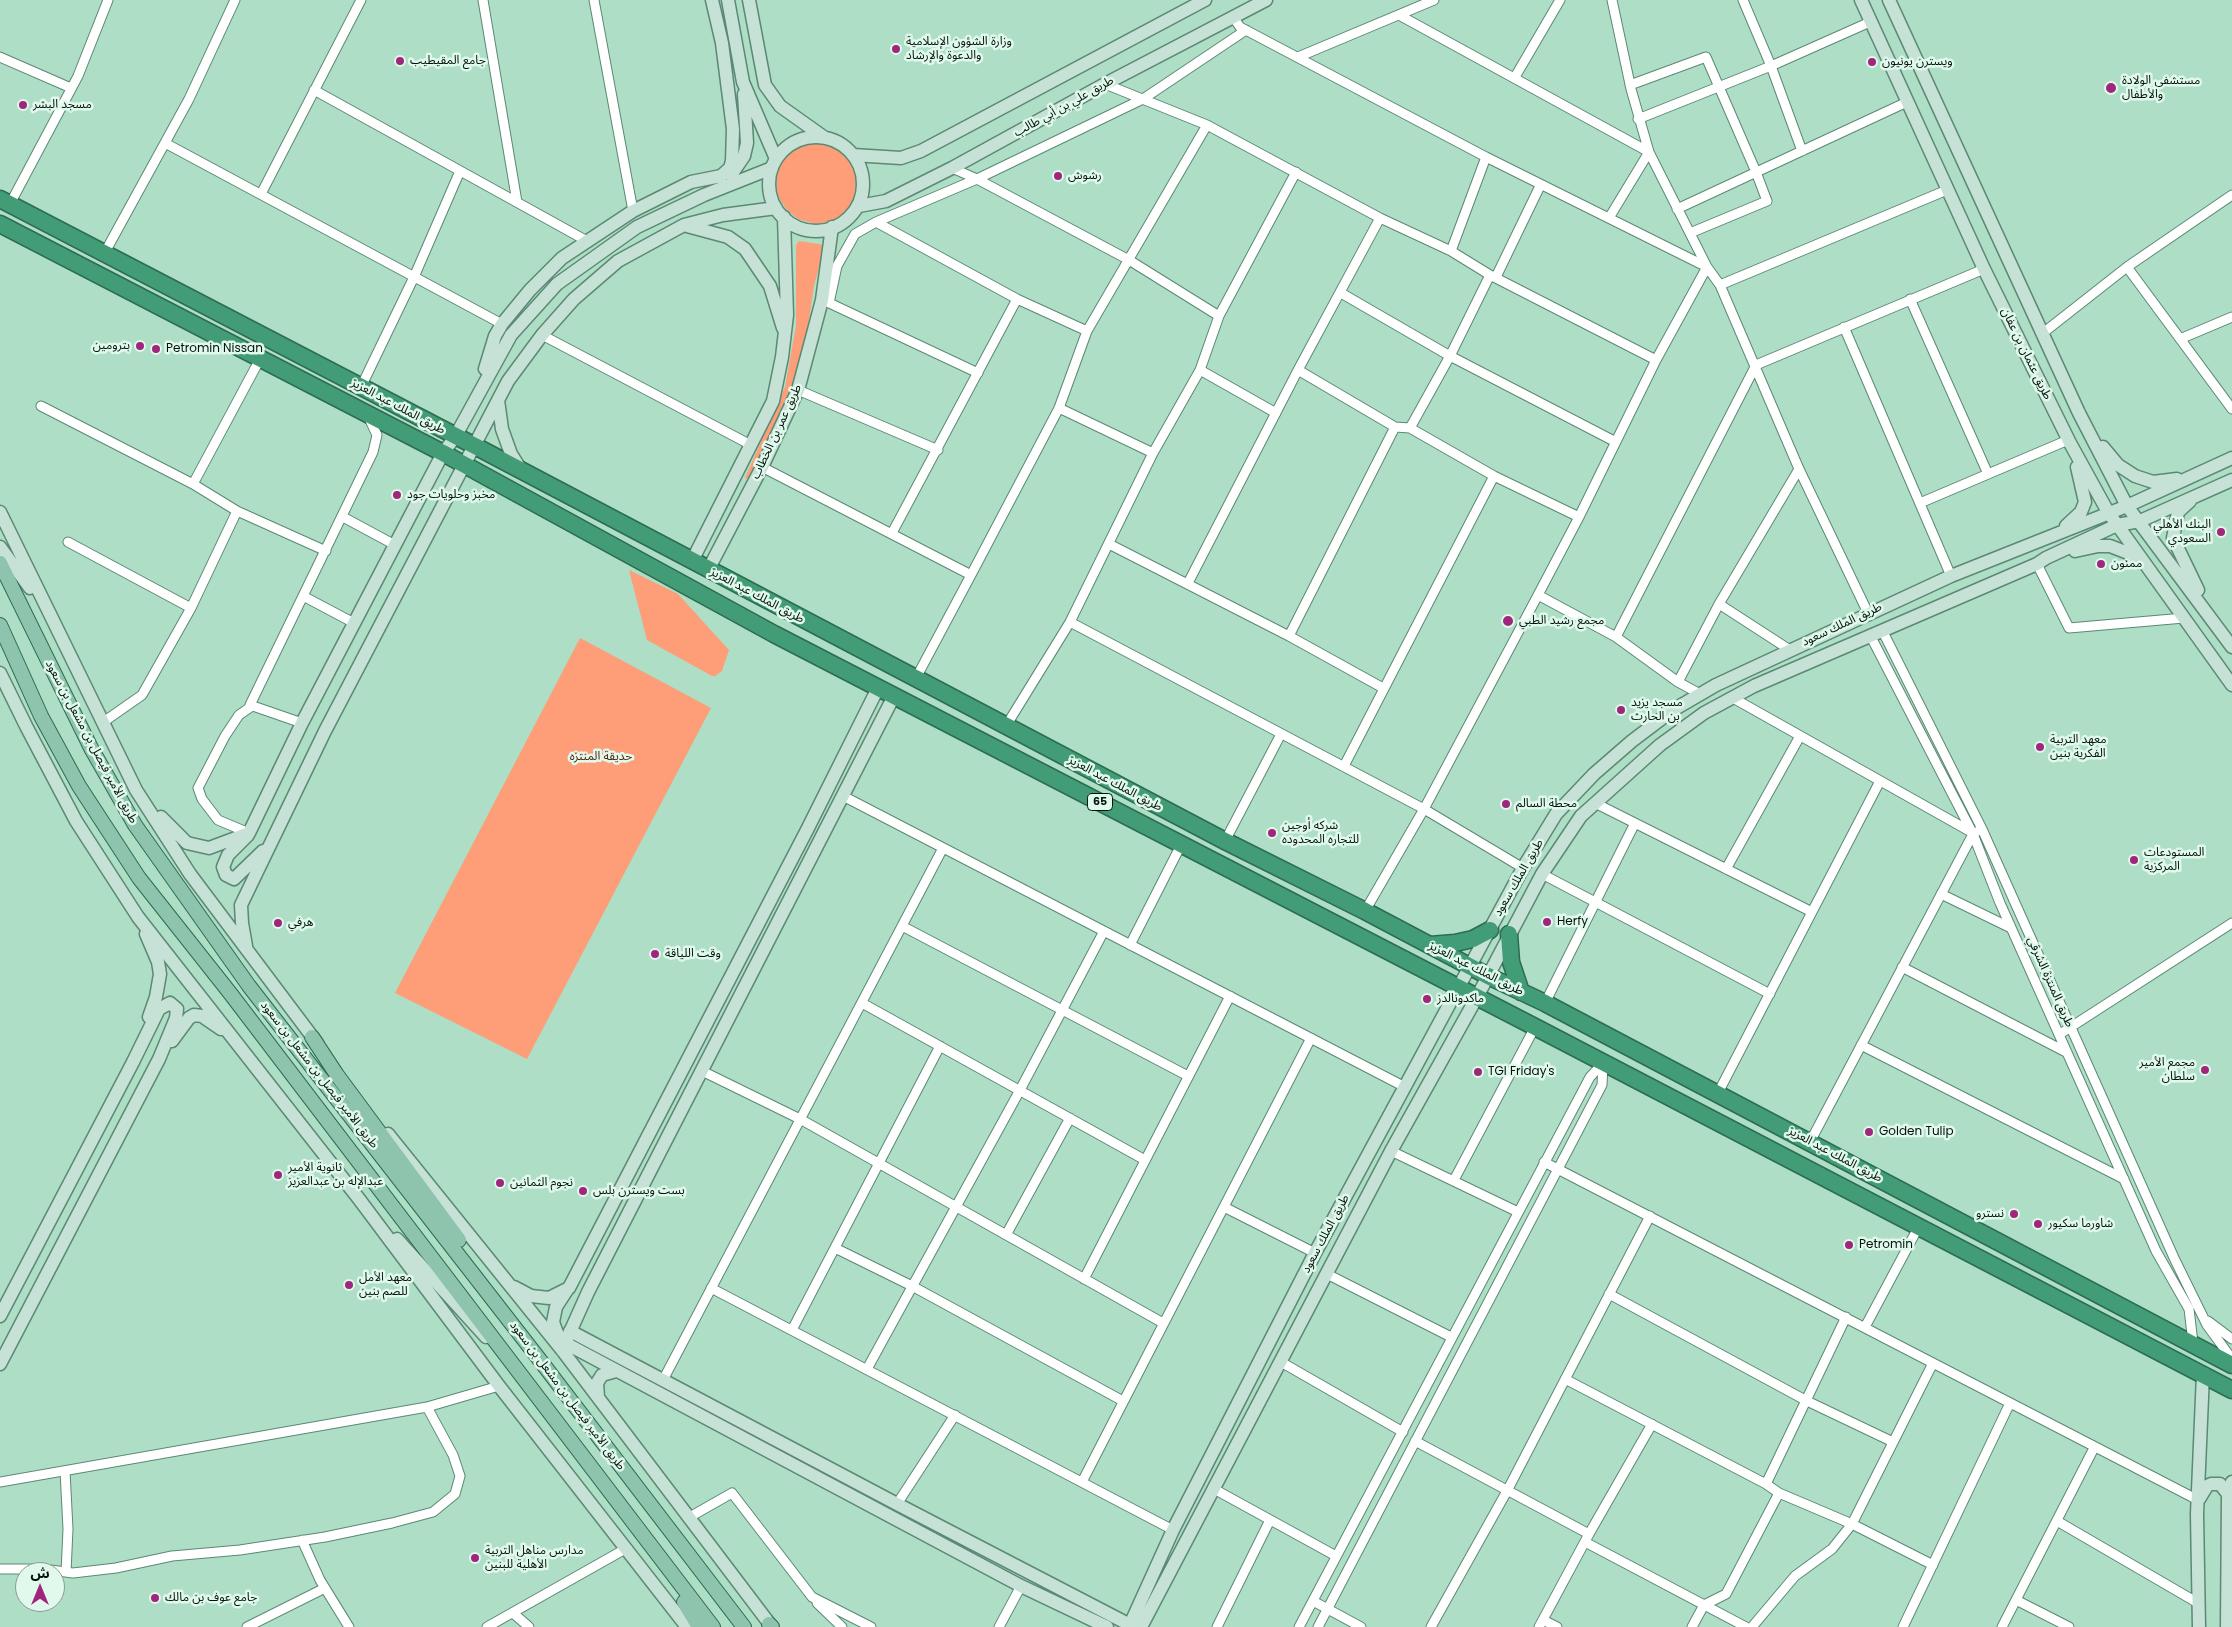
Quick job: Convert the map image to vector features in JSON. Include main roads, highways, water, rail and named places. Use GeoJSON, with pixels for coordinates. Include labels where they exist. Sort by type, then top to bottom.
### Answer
{"type":"FeatureCollection","features":[{"type":"Feature","properties":{"kind":"highway","name":"طريق الملك عبد العزيز"},"geometry":{"type":"LineString","coordinates":[[5,202],[521,470],[1225,841],[1718,1093],[2232,1365]]}},
{"type":"Feature","properties":{"kind":"highway","name":"طريق الملك عبد العزيز"},"geometry":{"type":"LineString","coordinates":[[0,224],[443,454],[774,634],[1919,1226],[2232,1390]]}},
{"type":"Feature","properties":{"kind":"highway"},"geometry":{"type":"LineString","coordinates":[[1429,945],[1455,943],[1473,939],[1490,930]]}},
{"type":"Feature","properties":{"kind":"highway"},"geometry":{"type":"LineString","coordinates":[[1509,934],[1511,962],[1521,992]]}},
{"type":"Feature","properties":{"kind":"main road"},"geometry":{"type":"LineString","coordinates":[[273,840],[234,879],[226,875],[223,867],[228,855],[249,833],[302,723],[395,545],[443,454],[455,437],[511,335],[557,284],[672,200],[721,176],[730,168],[733,129],[722,43],[712,0]]}},
{"type":"Feature","properties":{"kind":"main road"},"geometry":{"type":"LineString","coordinates":[[704,195],[729,178],[744,156],[748,144],[743,82],[728,0]]}},
{"type":"Feature","properties":{"kind":"main road"},"geometry":{"type":"LineString","coordinates":[[743,82],[774,163],[769,189],[780,213],[794,225],[820,230],[832,227],[849,218],[859,206],[862,197],[863,181],[860,167],[853,155],[845,147],[826,138],[780,106],[765,85],[749,0]]}},
{"type":"Feature","properties":{"kind":"main road","name":"طريق علي بن أبي طالب"},"geometry":{"type":"LineString","coordinates":[[859,206],[886,201],[952,168],[1105,84],[1266,0]]}},
{"type":"Feature","properties":{"kind":"main road","name":"طريق عثمان بن عفان"},"geometry":{"type":"LineString","coordinates":[[1861,0],[1984,269],[2069,441],[2117,526],[2232,685]]}},
{"type":"Feature","properties":{"kind":"main road","name":"طريق عثمان بن عفان"},"geometry":{"type":"LineString","coordinates":[[1889,0],[2084,423],[2127,506],[2232,647]]}},
{"type":"Feature","properties":{"kind":"main road"},"geometry":{"type":"LineString","coordinates":[[853,155],[901,158],[921,151],[1200,1]]}},
{"type":"Feature","properties":{"kind":"main road"},"geometry":{"type":"LineString","coordinates":[[637,226],[774,163],[786,148],[798,141],[811,137],[826,138]]}},
{"type":"Feature","properties":{"kind":"main road"},"geometry":{"type":"LineString","coordinates":[[478,393],[495,336],[502,324],[525,296],[562,258],[633,212],[691,182],[721,176]]}},
{"type":"Feature","properties":{"kind":"main road"},"geometry":{"type":"LineString","coordinates":[[246,949],[241,905],[325,731],[508,381],[542,335],[574,299],[618,261],[684,225],[723,215],[780,213]]}},
{"type":"Feature","properties":{"kind":"main road","name":"طريق عمر بن الخطاب"},"geometry":{"type":"LineString","coordinates":[[692,561],[773,401],[785,333],[787,288],[780,213]]}},
{"type":"Feature","properties":{"kind":"main road"},"geometry":{"type":"LineString","coordinates":[[684,225],[728,237],[745,248],[770,286],[785,333]]}},
{"type":"Feature","properties":{"kind":"main road","name":"طريق عمر بن الخطاب"},"geometry":{"type":"LineString","coordinates":[[708,570],[762,467],[798,390],[826,301],[832,227]]}},
{"type":"Feature","properties":{"kind":"main road"},"geometry":{"type":"LineString","coordinates":[[525,296],[557,284]]}},
{"type":"Feature","properties":{"kind":"main road"},"geometry":{"type":"LineString","coordinates":[[498,399],[502,429],[511,454],[521,470]]}},
{"type":"Feature","properties":{"kind":"main road"},"geometry":{"type":"LineString","coordinates":[[2084,423],[2118,465],[2135,476],[2153,482],[2192,477]]}},
{"type":"Feature","properties":{"kind":"main road"},"geometry":{"type":"LineString","coordinates":[[2058,533],[2081,512],[2086,502],[2069,441]]}},
{"type":"Feature","properties":{"kind":"main road","name":"طريق الملك سعود"},"geometry":{"type":"LineString","coordinates":[[1130,1626],[1173,1530],[1315,1253],[1457,988],[1523,868],[1556,814],[1594,774],[1666,715],[1700,694],[1868,613],[1951,576],[2127,506],[2232,458]]}},
{"type":"Feature","properties":{"kind":"main road","name":"طريق الملك سعود"},"geometry":{"type":"LineString","coordinates":[[1141,1627],[1391,1151],[1542,874],[1580,816],[1660,745],[1704,713],[1754,686],[2117,526],[2140,521],[2232,480]]}},
{"type":"Feature","properties":{"kind":"main road"},"geometry":{"type":"LineString","coordinates":[[2212,488],[2190,500],[2178,512],[2173,538],[2217,627]]}},
{"type":"Feature","properties":{"kind":"main road","name":"طريق الأمير فيصل بن مشعل بن سعود"},"geometry":{"type":"LineString","coordinates":[[0,512],[136,790],[190,874],[312,1037],[509,1284],[566,1341]]}},
{"type":"Feature","properties":{"kind":"main road"},"geometry":{"type":"LineString","coordinates":[[2041,561],[2098,546],[2110,546],[2128,553],[2155,580]]}},
{"type":"Feature","properties":{"kind":"main road"},"geometry":{"type":"LineString","coordinates":[[0,547],[47,610]]}},
{"type":"Feature","properties":{"kind":"main road","name":"طريق الأمير فيصل بن مشعل بن سعود"},"geometry":{"type":"LineString","coordinates":[[0,563],[91,748],[135,825],[249,986],[536,1355],[744,1627]]}},
{"type":"Feature","properties":{"kind":"main road","name":"طريق الأمير فيصل بن مشعل بن سعود"},"geometry":{"type":"LineString","coordinates":[[0,624],[41,716],[75,777],[139,878],[242,1009],[713,1627]]}},
{"type":"Feature","properties":{"kind":"main road"},"geometry":{"type":"LineString","coordinates":[[0,672],[76,821],[138,917],[359,1199],[499,1386],[687,1627]]}},
{"type":"Feature","properties":{"kind":"main road"},"geometry":{"type":"LineString","coordinates":[[878,688],[808,828],[569,1288],[556,1307],[553,1322],[557,1333],[566,1341],[616,1371],[1021,1586],[1107,1627]]}},
{"type":"Feature","properties":{"kind":"main road"},"geometry":{"type":"LineString","coordinates":[[566,1341],[588,1292],[894,696]]}},
{"type":"Feature","properties":{"kind":"main road"},"geometry":{"type":"LineString","coordinates":[[136,790],[187,843],[209,848],[249,833]]}},
{"type":"Feature","properties":{"kind":"main road"},"geometry":{"type":"LineString","coordinates":[[133,1062],[156,997],[160,974],[158,962],[138,917]]}},
{"type":"Feature","properties":{"kind":"main road"},"geometry":{"type":"LineString","coordinates":[[0,1316],[133,1062],[159,1008],[170,1003],[177,1009],[176,1018],[159,1059],[0,1364]]}},
{"type":"Feature","properties":{"kind":"main road"},"geometry":{"type":"LineString","coordinates":[[159,1059],[189,1018],[194,1015],[202,1016],[232,1037]]}},
{"type":"Feature","properties":{"kind":"main road"},"geometry":{"type":"LineString","coordinates":[[312,1037],[337,1075],[500,1294],[536,1355]]}},
{"type":"Feature","properties":{"kind":"main road"},"geometry":{"type":"LineString","coordinates":[[359,1199],[419,1261],[462,1312],[519,1373]]}},
{"type":"Feature","properties":{"kind":"main road"},"geometry":{"type":"LineString","coordinates":[[509,1284],[532,1296],[549,1298],[569,1288]]}},
{"type":"Feature","properties":{"kind":"main road"},"geometry":{"type":"LineString","coordinates":[[566,1341],[663,1380],[1130,1626]]}},
{"type":"Feature","properties":{"kind":"main road"},"geometry":{"type":"LineString","coordinates":[[566,1341],[598,1397],[771,1626]]}},
{"type":"Feature","properties":{"kind":"main road"},"geometry":{"type":"LineString","coordinates":[[598,1397],[597,1384],[602,1375],[616,1371]]}},
{"type":"Feature","properties":{"kind":"main road"},"geometry":{"type":"LineString","coordinates":[[2199,1627],[2198,1500],[2203,1374]]}},
{"type":"Feature","properties":{"kind":"main road"},"geometry":{"type":"LineString","coordinates":[[2198,1500],[2206,1486],[2211,1484],[2220,1484],[2230,1488],[2227,1627]]}},
{"type":"Feature","properties":{"kind":"main road"},"geometry":{"type":"LineString","coordinates":[[636,1527],[699,1627]]}},
{"type":"Feature","properties":{"kind":"place","name":"وزارة الشؤون الإسلامية والدعوة والإرشاد"},"geometry":{"type":"Point","coordinates":[896,49]}},
{"type":"Feature","properties":{"kind":"place","name":"جامع المقيطيب"},"geometry":{"type":"Point","coordinates":[400,61]}},
{"type":"Feature","properties":{"kind":"place","name":"ويسترن يونيون"},"geometry":{"type":"Point","coordinates":[1872,62]}},
{"type":"Feature","properties":{"kind":"place","name":"مستشفى الولادة والأطفال"},"geometry":{"type":"Point","coordinates":[2111,88]}},
{"type":"Feature","properties":{"kind":"place","name":"مسجد البشر"},"geometry":{"type":"Point","coordinates":[23,105]}},
{"type":"Feature","properties":{"kind":"place","name":"رشوش"},"geometry":{"type":"Point","coordinates":[1058,176]}},
{"type":"Feature","properties":{"kind":"place","name":"بترومين"},"geometry":{"type":"Point","coordinates":[140,346]}},
{"type":"Feature","properties":{"kind":"place","name":"Petromin Nissan"},"geometry":{"type":"Point","coordinates":[156,349]}},
{"type":"Feature","properties":{"kind":"place","name":"مخبز وحلويات جود"},"geometry":{"type":"Point","coordinates":[397,495]}},
{"type":"Feature","properties":{"kind":"place","name":"البنك الأهلي السعودي"},"geometry":{"type":"Point","coordinates":[2221,532]}},
{"type":"Feature","properties":{"kind":"place","name":"ممنون"},"geometry":{"type":"Point","coordinates":[2101,564]}},
{"type":"Feature","properties":{"kind":"place","name":"مجمع رشيد الطبي"},"geometry":{"type":"Point","coordinates":[1508,621]}},
{"type":"Feature","properties":{"kind":"place","name":"مسجد يزيد بن الحارث"},"geometry":{"type":"Point","coordinates":[1621,710]}},
{"type":"Feature","properties":{"kind":"place","name":"معهد التربية الفكرية بنين"},"geometry":{"type":"Point","coordinates":[2040,747]}},
{"type":"Feature","properties":{"kind":"place","name":"محطة السالم"},"geometry":{"type":"Point","coordinates":[1506,804]}},
{"type":"Feature","properties":{"kind":"place","name":"شركه أوجين للتجاره المحدوده"},"geometry":{"type":"Point","coordinates":[1272,833]}},
{"type":"Feature","properties":{"kind":"place","name":"المستودعات المركزية"},"geometry":{"type":"Point","coordinates":[2134,860]}},
{"type":"Feature","properties":{"kind":"place","name":"Herfy"},"geometry":{"type":"Point","coordinates":[1547,922]}},
{"type":"Feature","properties":{"kind":"place","name":"هرفي"},"geometry":{"type":"Point","coordinates":[278,923]}},
{"type":"Feature","properties":{"kind":"place","name":"وقت اللياقة"},"geometry":{"type":"Point","coordinates":[655,954]}},
{"type":"Feature","properties":{"kind":"place","name":"ماكدونالدز"},"geometry":{"type":"Point","coordinates":[1427,999]}},
{"type":"Feature","properties":{"kind":"place","name":"مجمع الأمير سلطان"},"geometry":{"type":"Point","coordinates":[2205,1070]}},
{"type":"Feature","properties":{"kind":"place","name":"TGI Friday's"},"geometry":{"type":"Point","coordinates":[1478,1072]}},
{"type":"Feature","properties":{"kind":"place","name":"Golden Tulip"},"geometry":{"type":"Point","coordinates":[1869,1132]}},
{"type":"Feature","properties":{"kind":"place","name":"ثانوية الأمير عبدالإله بن عبدالعزيز"},"geometry":{"type":"Point","coordinates":[278,1175]}},
{"type":"Feature","properties":{"kind":"place","name":"نجوم الثمانين"},"geometry":{"type":"Point","coordinates":[500,1183]}},
{"type":"Feature","properties":{"kind":"place","name":"بست ويسترن بلس"},"geometry":{"type":"Point","coordinates":[583,1191]}},
{"type":"Feature","properties":{"kind":"place","name":"نسترو"},"geometry":{"type":"Point","coordinates":[2014,1214]}},
{"type":"Feature","properties":{"kind":"place","name":"شاورما سكيور"},"geometry":{"type":"Point","coordinates":[2038,1224]}},
{"type":"Feature","properties":{"kind":"place","name":"Petromin"},"geometry":{"type":"Point","coordinates":[1849,1245]}},
{"type":"Feature","properties":{"kind":"place","name":"معهد الأمل للصم بنين"},"geometry":{"type":"Point","coordinates":[349,1285]}},
{"type":"Feature","properties":{"kind":"place","name":"مدارس مناهل التربية الأهلية للبنين"},"geometry":{"type":"Point","coordinates":[475,1558]}},
{"type":"Feature","properties":{"kind":"place","name":"جامع عوف بن مالك"},"geometry":{"type":"Point","coordinates":[155,1598]}},
{"type":"Feature","properties":{"kind":"park label","name":"حديقة المنتزه"},"geometry":{"type":"Point","coordinates":[601,757]}}]}
